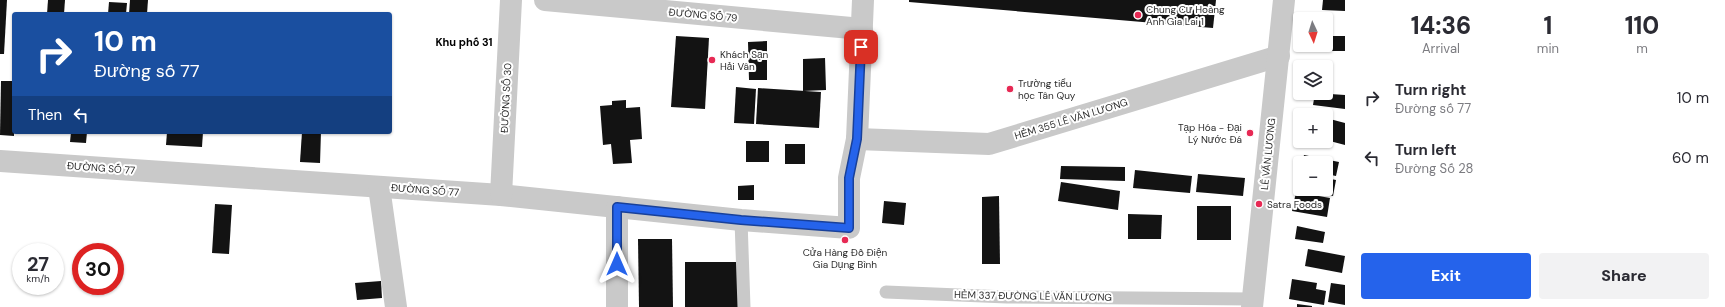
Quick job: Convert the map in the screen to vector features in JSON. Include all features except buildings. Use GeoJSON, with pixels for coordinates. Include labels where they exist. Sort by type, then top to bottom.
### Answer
{"type":"FeatureCollection","features":[{"type":"Feature","properties":{"kind":"street","name":"ĐƯỜNG SỐ 30"},"geometry":{"type":"LineString","coordinates":[[501,195],[510,0]]}},
{"type":"Feature","properties":{"kind":"street","name":"ĐƯỜNG SỐ 79"},"geometry":{"type":"LineString","coordinates":[[544,0],[862,29]]}},
{"type":"Feature","properties":{"kind":"street"},"geometry":{"type":"LineString","coordinates":[[857,139],[863,0]]}},
{"type":"Feature","properties":{"kind":"street","name":"LÊ VĂN LƯƠNG"},"geometry":{"type":"LineString","coordinates":[[1253,303],[1284,0]]}},
{"type":"Feature","properties":{"kind":"street","name":"HẺM 355 LÊ VĂN LƯƠNG"},"geometry":{"type":"LineString","coordinates":[[857,139],[989,144],[1279,56]]}},
{"type":"Feature","properties":{"kind":"street","name":"ĐƯỜNG SỐ 77"},"geometry":{"type":"LineString","coordinates":[[0,161],[501,195],[741,220],[849,228],[849,178],[857,139]]}},
{"type":"Feature","properties":{"kind":"street"},"geometry":{"type":"LineString","coordinates":[[379,187],[396,307]]}},
{"type":"Feature","properties":{"kind":"street"},"geometry":{"type":"LineString","coordinates":[[617,207],[617,307]]}},
{"type":"Feature","properties":{"kind":"lane"},"geometry":{"type":"LineString","coordinates":[[741,220],[744,307]]}},
{"type":"Feature","properties":{"kind":"lane","name":"HẺM 337 ĐƯỜNG LÊ VĂN LƯƠNG"},"geometry":{"type":"LineString","coordinates":[[886,292],[1007,297],[1253,303]]}},
{"type":"Feature","properties":{"kind":"place","name":"Chung Cư Hoàng Anh Gia Lai 1"},"geometry":{"type":"Point","coordinates":[1138,15]}},
{"type":"Feature","properties":{"kind":"place","name":"Khách Sạn Hải Vân"},"geometry":{"type":"Point","coordinates":[712,60]}},
{"type":"Feature","properties":{"kind":"place","name":"Trường tiểu học Tân Quy"},"geometry":{"type":"Point","coordinates":[1010,89]}},
{"type":"Feature","properties":{"kind":"place","name":"Tạp Hóa - Đại Lý Nước Đá"},"geometry":{"type":"Point","coordinates":[1250,133]}},
{"type":"Feature","properties":{"kind":"place","name":"Satra Foods"},"geometry":{"type":"Point","coordinates":[1259,204]}},
{"type":"Feature","properties":{"kind":"place","name":"Cửa Hàng Đồ Điện Gia Dụng Bình"},"geometry":{"type":"Point","coordinates":[845,240]}},
{"type":"Feature","properties":{"kind":"district","name":"Khu phố 31"},"geometry":{"type":"Point","coordinates":[464,42]}},
{"type":"Feature","properties":{"kind":"route"},"geometry":{"type":"LineString","coordinates":[[617,264],[617,207],[741,220],[849,228],[849,178],[857,139],[861,47]]}}]}
